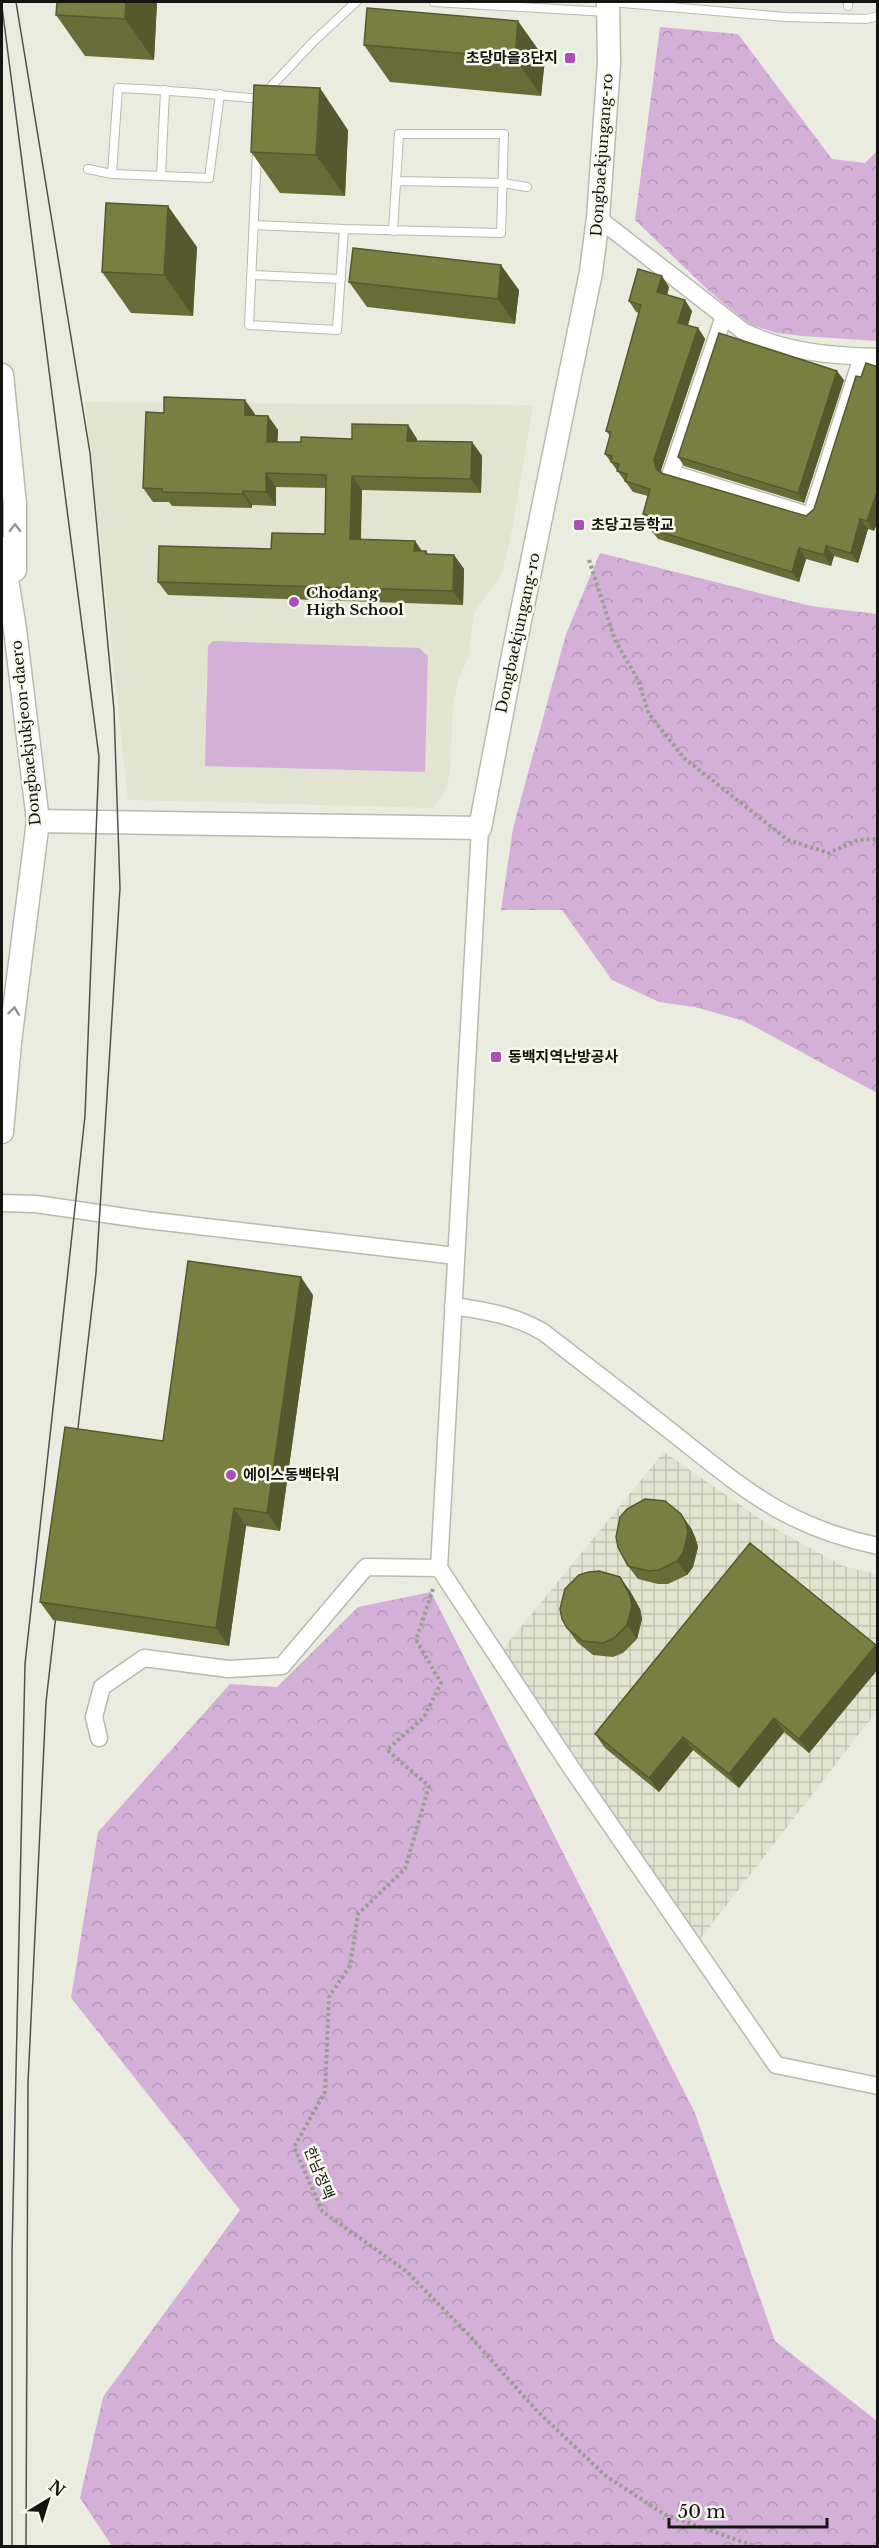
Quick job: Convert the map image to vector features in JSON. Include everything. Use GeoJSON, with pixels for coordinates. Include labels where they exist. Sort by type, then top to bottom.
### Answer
{"type":"FeatureCollection","features":[{"type":"Feature","properties":{"kind":"street","name":"Dongbaekjungang-ro"},"geometry":{"type":"LineString","coordinates":[[480,828],[591,272],[598,218],[609,63],[609,5]]}},
{"type":"Feature","properties":{"kind":"street"},"geometry":{"type":"LineString","coordinates":[[598,218],[724,316],[743,331],[767,343],[836,356],[870,357],[811,516],[671,473],[724,316]]}},
{"type":"Feature","properties":{"kind":"street"},"geometry":{"type":"LineString","coordinates":[[2,375],[15,504],[15,629]]}},
{"type":"Feature","properties":{"kind":"street","name":"Dongbaekjukjeon-daero"},"geometry":{"type":"LineString","coordinates":[[2,548],[15,629],[38,822],[10,1042],[2,1132]]}},
{"type":"Feature","properties":{"kind":"street"},"geometry":{"type":"LineString","coordinates":[[38,822],[480,828],[439,1568],[572,1768],[777,2065],[878,2086]]}},
{"type":"Feature","properties":{"kind":"street"},"geometry":{"type":"LineString","coordinates":[[2,1203],[36,1204],[179,1224],[456,1256]]}},
{"type":"Feature","properties":{"kind":"street"},"geometry":{"type":"LineString","coordinates":[[453,1306],[498,1312],[525,1321],[543,1332],[756,1498],[809,1527],[842,1539],[878,1546]]}},
{"type":"Feature","properties":{"kind":"street"},"geometry":{"type":"LineString","coordinates":[[99,1738],[94,1717],[102,1688],[144,1659],[228,1669],[282,1666],[366,1567],[439,1568]]}},
{"type":"Feature","properties":{"kind":"lane"},"geometry":{"type":"LineString","coordinates":[[259,110],[260,99],[314,41],[356,2]]}},
{"type":"Feature","properties":{"kind":"lane"},"geometry":{"type":"LineString","coordinates":[[434,2],[609,5],[786,17],[866,19],[878,16]]}},
{"type":"Feature","properties":{"kind":"lane"},"geometry":{"type":"LineString","coordinates":[[112,174],[118,88],[219,94],[260,99]]}},
{"type":"Feature","properties":{"kind":"lane"},"geometry":{"type":"LineString","coordinates":[[161,176],[165,90]]}},
{"type":"Feature","properties":{"kind":"lane"},"geometry":{"type":"LineString","coordinates":[[88,169],[112,174],[209,178],[219,94]]}},
{"type":"Feature","properties":{"kind":"lane"},"geometry":{"type":"LineString","coordinates":[[254,225],[344,230],[393,231],[501,233],[504,134],[399,134],[393,231]]}},
{"type":"Feature","properties":{"kind":"lane"},"geometry":{"type":"LineString","coordinates":[[258,144],[249,325],[337,330],[344,230]]}},
{"type":"Feature","properties":{"kind":"lane"},"geometry":{"type":"LineString","coordinates":[[396,181],[503,183],[526,187]]}},
{"type":"Feature","properties":{"kind":"lane"},"geometry":{"type":"LineString","coordinates":[[252,275],[341,279]]}},
{"type":"Feature","properties":{"kind":"path"},"geometry":{"type":"LineString","coordinates":[[589,560],[615,640],[638,680],[649,714],[684,758],[788,840],[829,853],[858,840],[878,839]]}},
{"type":"Feature","properties":{"kind":"path","name":"한남정맥"},"geometry":{"type":"LineString","coordinates":[[439,1568],[417,1640],[441,1683],[424,1717],[387,1750],[429,1786],[405,1869],[358,1914],[350,1966],[329,1997],[325,2092],[294,2147],[322,2211],[406,2271],[537,2411],[606,2476],[664,2514],[754,2547]]}},
{"type":"Feature","properties":{"kind":"shaded area","name":"Chodang High School"},"geometry":{"type":"Polygon","coordinates":[[[85,402],[533,405],[502,574],[474,613],[468,659],[459,678],[453,704],[450,774],[444,792],[433,808],[128,800],[85,402]]]}},
{"type":"Feature","properties":{"kind":"shaded area"},"geometry":{"type":"Polygon","coordinates":[[[664,1452],[772,1527],[843,1566],[877,1574],[877,1711],[697,1943],[502,1650],[664,1452]]]}},
{"type":"Feature","properties":{"kind":"green space"},"geometry":{"type":"Polygon","coordinates":[[[660,27],[738,34],[832,159],[865,163],[877,151],[877,341],[776,333],[749,324],[708,290],[635,220],[660,27]]]}},
{"type":"Feature","properties":{"kind":"green space"},"geometry":{"type":"Polygon","coordinates":[[[600,553],[811,606],[877,614],[877,1093],[744,1021],[695,1007],[659,1002],[612,980],[562,910],[501,910],[513,828],[566,634],[600,553]]]}},
{"type":"Feature","properties":{"kind":"green space"},"geometry":{"type":"Polygon","coordinates":[[[213,641],[419,648],[428,656],[425,772],[205,766],[208,646],[213,641]]]}},
{"type":"Feature","properties":{"kind":"green space"},"geometry":{"type":"Polygon","coordinates":[[[431,1592],[695,2113],[775,2341],[877,2421],[877,2546],[112,2546],[80,2498],[103,2397],[240,2210],[71,1998],[98,1832],[230,1684],[277,1687],[358,1607],[431,1592]]]}},
{"type":"Feature","properties":{"kind":"building"},"geometry":{"type":"Polygon","coordinates":[[[57,2],[126,2],[125,19],[56,15],[57,2]]]}},
{"type":"Feature","properties":{"kind":"building"},"geometry":{"type":"Polygon","coordinates":[[[367,8],[518,21],[515,58],[364,45],[367,8]]]}},
{"type":"Feature","properties":{"kind":"building"},"geometry":{"type":"Polygon","coordinates":[[[254,85],[320,88],[316,155],[251,152],[254,85]]]}},
{"type":"Feature","properties":{"kind":"building"},"geometry":{"type":"Polygon","coordinates":[[[106,203],[168,206],[164,275],[102,272],[106,203]]]}},
{"type":"Feature","properties":{"kind":"building"},"geometry":{"type":"Polygon","coordinates":[[[353,248],[501,265],[498,299],[349,282],[353,248]]]}},
{"type":"Feature","properties":{"kind":"building"},"geometry":{"type":"Polygon","coordinates":[[[638,269],[662,276],[657,292],[685,300],[678,323],[698,328],[654,459],[656,469],[661,473],[806,516],[814,509],[856,376],[861,377],[866,363],[878,367],[878,489],[867,521],[860,519],[851,553],[826,546],[824,555],[799,548],[792,572],[650,529],[654,517],[643,514],[650,489],[625,481],[627,474],[617,471],[619,464],[611,462],[612,456],[605,454],[611,432],[606,431],[641,305],[629,301],[638,269]]]}},
{"type":"Feature","properties":{"kind":"building"},"geometry":{"type":"Polygon","coordinates":[[[719,333],[837,371],[798,493],[678,457],[719,333]]]}},
{"type":"Feature","properties":{"kind":"building"},"geometry":{"type":"Polygon","coordinates":[[[164,397],[245,400],[245,415],[268,416],[267,442],[301,442],[301,437],[352,439],[352,424],[408,425],[407,441],[472,442],[471,479],[352,476],[350,539],[415,541],[414,551],[454,555],[453,591],[158,582],[159,546],[271,549],[272,533],[325,534],[326,475],[266,473],[266,492],[243,491],[243,494],[162,492],[162,489],[143,488],[146,412],[164,413],[164,397]]]}},
{"type":"Feature","properties":{"kind":"building","name":"에이스동백타워"},"geometry":{"type":"Polygon","coordinates":[[[188,1261],[301,1277],[267,1513],[234,1508],[216,1628],[40,1602],[65,1427],[163,1441],[188,1261]]]}},
{"type":"Feature","properties":{"kind":"building"},"geometry":{"type":"Polygon","coordinates":[[[645,1499],[665,1501],[681,1514],[688,1533],[683,1553],[677,1561],[659,1570],[649,1571],[628,1566],[618,1547],[616,1537],[620,1517],[627,1509],[645,1499]]]}},
{"type":"Feature","properties":{"kind":"building"},"geometry":{"type":"Polygon","coordinates":[[[750,1543],[876,1645],[799,1739],[774,1718],[729,1774],[683,1737],[649,1778],[595,1734],[750,1543]]]}},
{"type":"Feature","properties":{"kind":"building"},"geometry":{"type":"Polygon","coordinates":[[[599,1571],[620,1577],[630,1596],[632,1606],[627,1625],[613,1639],[603,1643],[583,1641],[567,1628],[560,1609],[565,1589],[579,1575],[599,1571]]]}},
{"type":"Feature","properties":{"kind":"tram line"},"geometry":{"type":"LineString","coordinates":[[16,2],[90,453],[114,710],[120,888],[96,1273],[76,1445]]}},
{"type":"Feature","properties":{"kind":"tram line"},"geometry":{"type":"LineString","coordinates":[[2,7],[99,757],[85,1116],[25,1664],[12,2253],[12,2546]]}},
{"type":"Feature","properties":{"kind":"tram line"},"geometry":{"type":"LineString","coordinates":[[26,2546],[28,2083],[46,1702],[57,1606]]}},
{"type":"Feature","properties":{"kind":"place","name":"초당마을3단지"},"geometry":{"type":"Point","coordinates":[570,58]}},
{"type":"Feature","properties":{"kind":"place","name":"초당고등학교"},"geometry":{"type":"Point","coordinates":[579,525]}},
{"type":"Feature","properties":{"kind":"place","name":"Chodang High School"},"geometry":{"type":"Point","coordinates":[294,602]}},
{"type":"Feature","properties":{"kind":"place","name":"동백지역난방공사"},"geometry":{"type":"Point","coordinates":[496,1057]}},
{"type":"Feature","properties":{"kind":"place","name":"에이스동백타워"},"geometry":{"type":"Point","coordinates":[231,1475]}}]}
